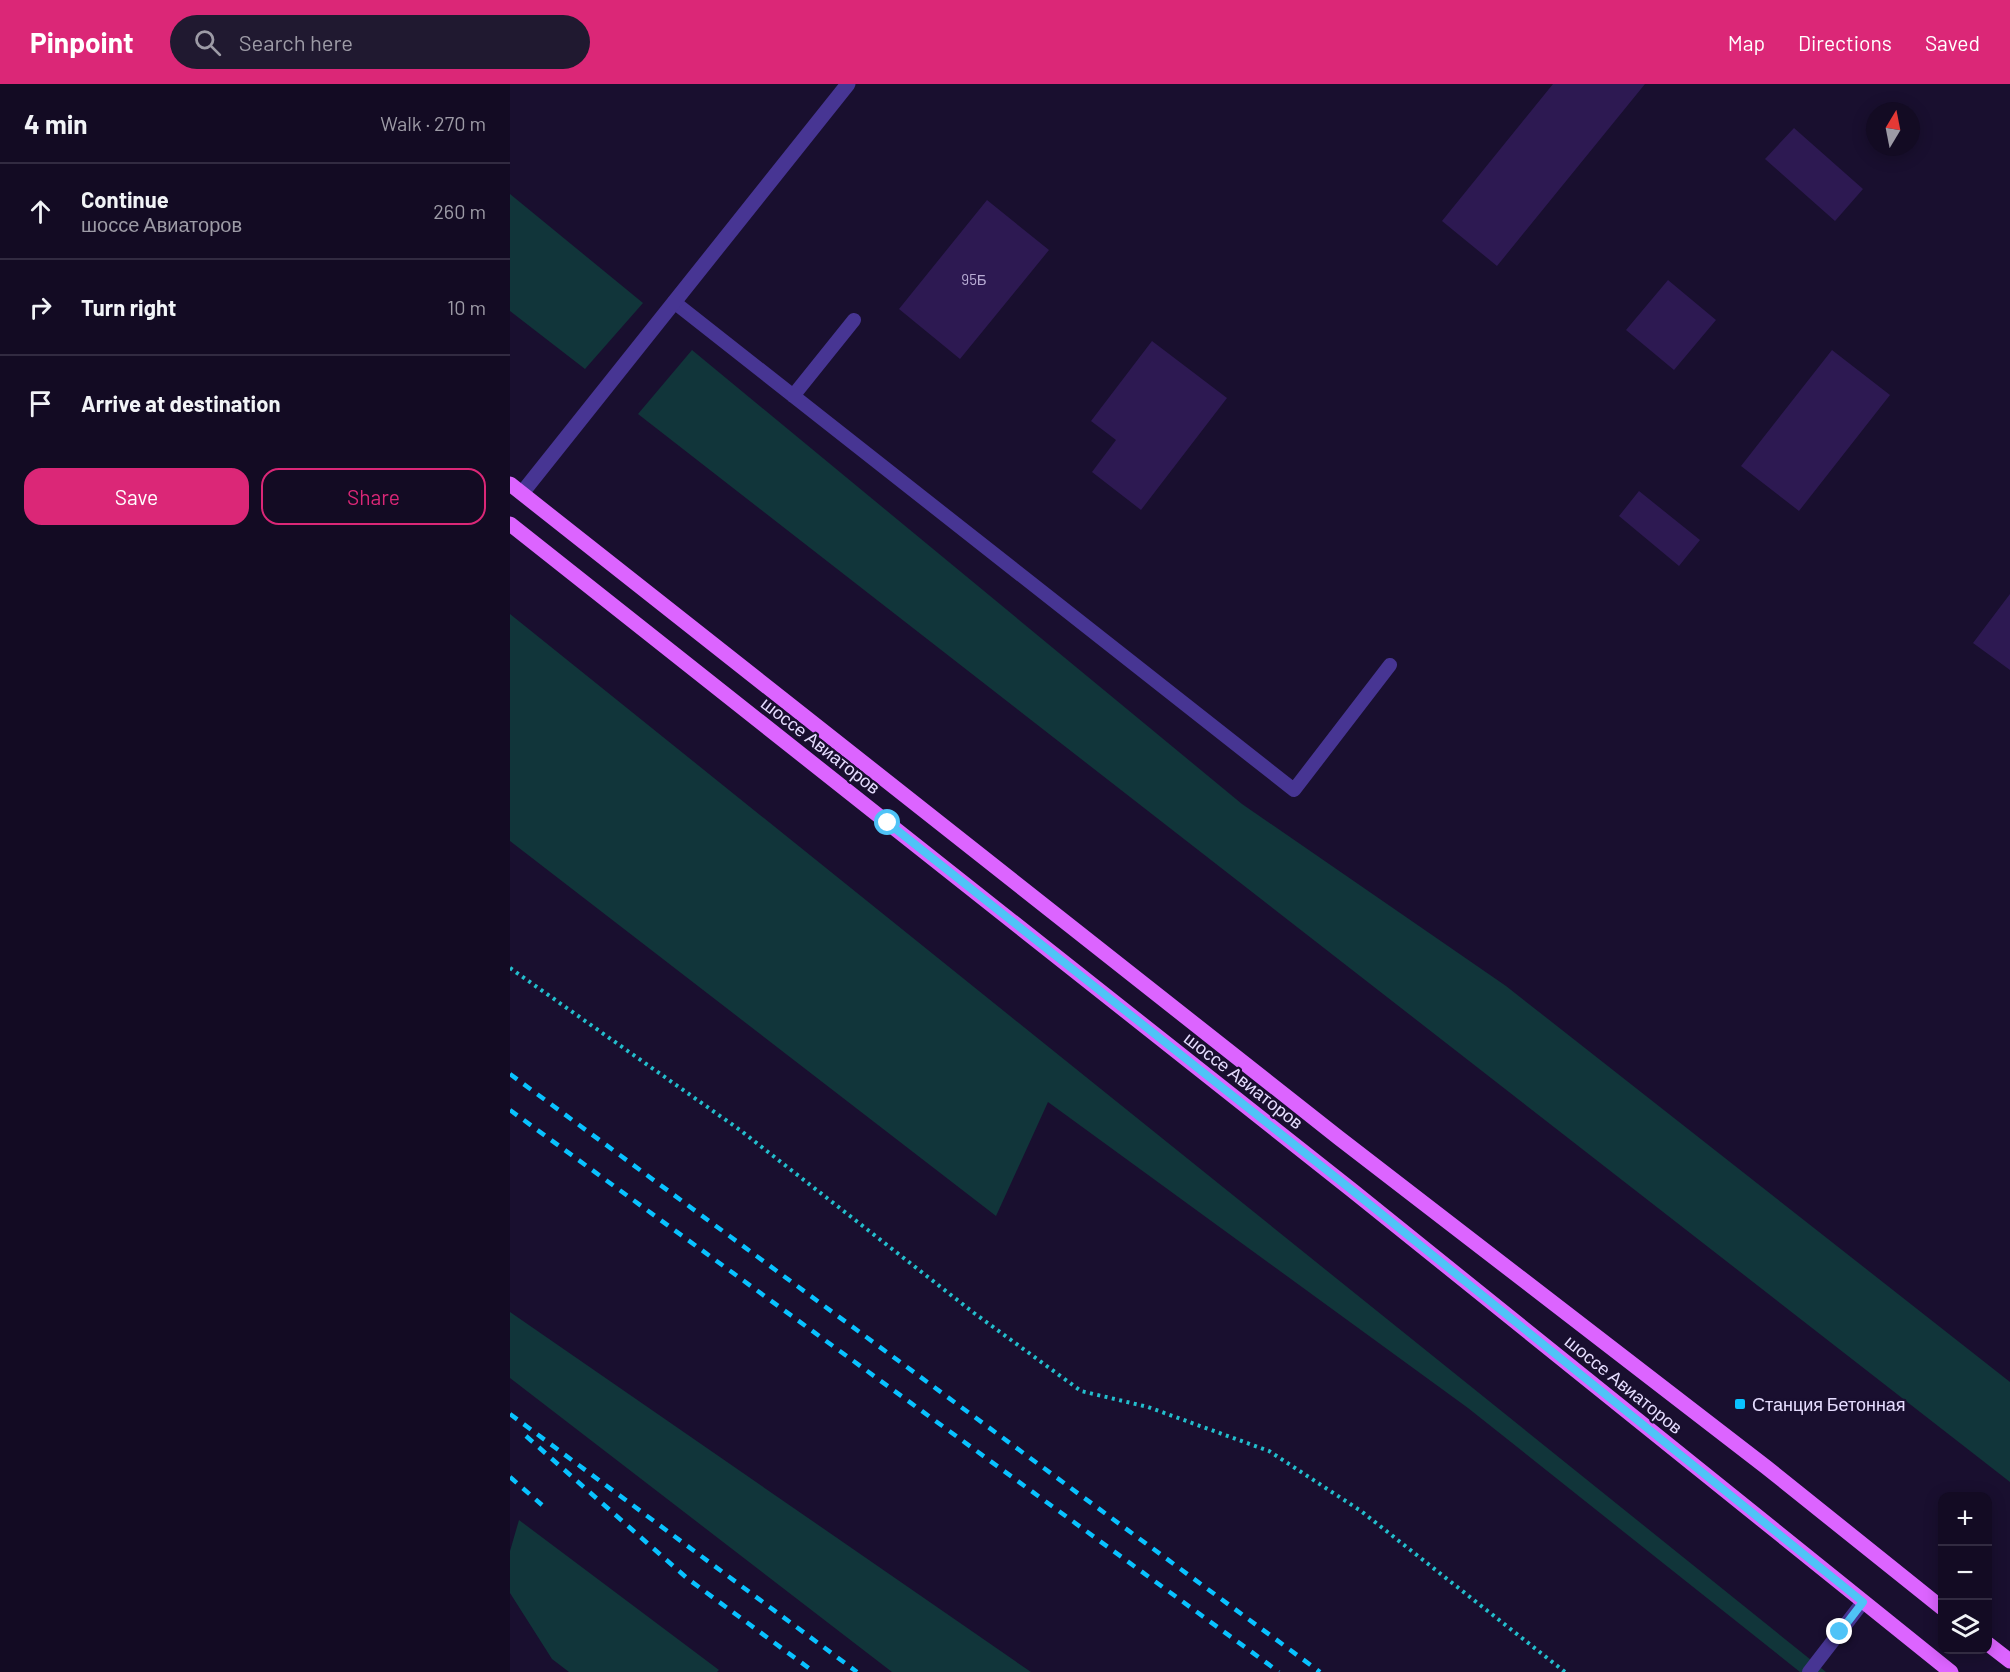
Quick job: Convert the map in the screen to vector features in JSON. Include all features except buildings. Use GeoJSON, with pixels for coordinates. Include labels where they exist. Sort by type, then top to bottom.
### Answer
{"type":"FeatureCollection","features":[{"type":"Feature","properties":{"kind":"main road","name":"шоссе Авиаторов"},"geometry":{"type":"LineString","coordinates":[[516,489],[1339,1138],[1757,1460],[1938,1605]]}},
{"type":"Feature","properties":{"kind":"main road","name":"шоссе Авиаторов"},"geometry":{"type":"LineString","coordinates":[[510,524],[1353,1191],[1951,1672]]}},
{"type":"Feature","properties":{"kind":"main road"},"geometry":{"type":"LineString","coordinates":[[1992,1647],[2010,1661]]}},
{"type":"Feature","properties":{"kind":"street"},"geometry":{"type":"LineString","coordinates":[[516,489],[674,302],[848,84]]}},
{"type":"Feature","properties":{"kind":"lane"},"geometry":{"type":"LineString","coordinates":[[674,302],[1294,790],[1390,665]]}},
{"type":"Feature","properties":{"kind":"lane"},"geometry":{"type":"LineString","coordinates":[[793,396],[854,320]]}},
{"type":"Feature","properties":{"kind":"lane"},"geometry":{"type":"LineString","coordinates":[[1809,1672],[1863,1602]]}},
{"type":"Feature","properties":{"kind":"path"},"geometry":{"type":"LineString","coordinates":[[510,969],[740,1130],[974,1313],[1082,1391],[1148,1407],[1269,1451],[1361,1511],[1565,1672]]}},
{"type":"Feature","properties":{"kind":"green space"},"geometry":{"type":"Polygon","coordinates":[[[510,194],[643,303],[585,369],[510,311],[510,194]]]}},
{"type":"Feature","properties":{"kind":"green space"},"geometry":{"type":"Polygon","coordinates":[[[692,350],[1242,804],[1506,986],[2010,1382],[2010,1482],[638,414],[692,350]]]}},
{"type":"Feature","properties":{"kind":"green space"},"geometry":{"type":"Polygon","coordinates":[[[510,614],[1826,1672],[1800,1672],[1468,1408],[1048,1102],[996,1216],[510,841],[510,614]]]}},
{"type":"Feature","properties":{"kind":"green space"},"geometry":{"type":"Polygon","coordinates":[[[510,1312],[1031,1672],[892,1672],[510,1378],[510,1312]]]}},
{"type":"Feature","properties":{"kind":"green space"},"geometry":{"type":"Polygon","coordinates":[[[519,1520],[719,1670],[717,1672],[569,1672],[552,1659],[510,1593],[510,1551],[519,1520]]]}},
{"type":"Feature","properties":{"kind":"railway"},"geometry":{"type":"LineString","coordinates":[[510,1074],[1320,1672]]}},
{"type":"Feature","properties":{"kind":"railway"},"geometry":{"type":"LineString","coordinates":[[510,1110],[1279,1672]]}},
{"type":"Feature","properties":{"kind":"railway"},"geometry":{"type":"LineString","coordinates":[[510,1414],[857,1672]]}},
{"type":"Feature","properties":{"kind":"railway"},"geometry":{"type":"LineString","coordinates":[[526,1436],[688,1579],[814,1672]]}},
{"type":"Feature","properties":{"kind":"railway"},"geometry":{"type":"LineString","coordinates":[[510,1477],[542,1505]]}},
{"type":"Feature","properties":{"kind":"place","name":"Станция Бетонная"},"geometry":{"type":"Point","coordinates":[1740,1404]}},
{"type":"Feature","properties":{"kind":"route"},"geometry":{"type":"LineString","coordinates":[[888,823],[1353,1191],[1863,1602],[1840,1632]]}}]}
